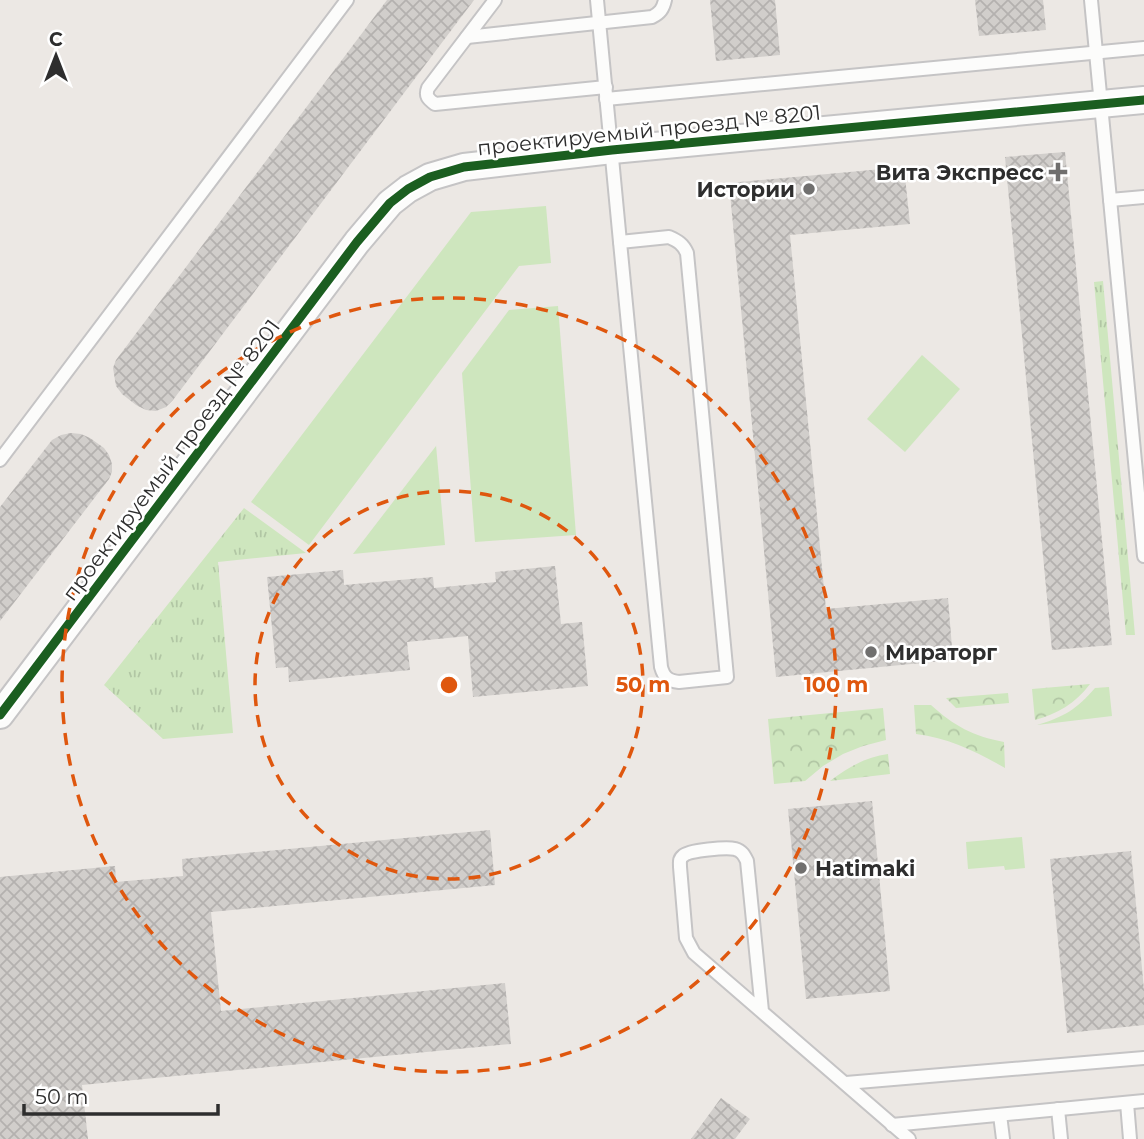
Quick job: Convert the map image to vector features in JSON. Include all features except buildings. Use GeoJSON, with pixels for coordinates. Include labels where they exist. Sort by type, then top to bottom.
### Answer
{"type":"FeatureCollection","features":[{"type":"Feature","properties":{"kind":"street","name":"проектируемый проезд № 8201"},"geometry":{"type":"LineString","coordinates":[[0,715],[356,243],[390,203],[430,177],[464,167],[612,150],[1144,100]]}},
{"type":"Feature","properties":{"kind":"lane"},"geometry":{"type":"LineString","coordinates":[[0,460],[347,0]]}},
{"type":"Feature","properties":{"kind":"lane"},"geometry":{"type":"LineString","coordinates":[[495,0],[428,88],[428,99],[435,104],[606,93],[1144,48]]}},
{"type":"Feature","properties":{"kind":"lane"},"geometry":{"type":"LineString","coordinates":[[597,0],[612,150],[620,242],[661,667],[666,678],[672,681],[727,677],[687,253],[684,246],[669,237],[620,242]]}},
{"type":"Feature","properties":{"kind":"lane"},"geometry":{"type":"LineString","coordinates":[[467,37],[652,17],[663,8],[665,0]]}},
{"type":"Feature","properties":{"kind":"lane"},"geometry":{"type":"LineString","coordinates":[[1091,0],[1144,556]]}},
{"type":"Feature","properties":{"kind":"lane"},"geometry":{"type":"LineString","coordinates":[[1110,200],[1144,197]]}},
{"type":"Feature","properties":{"kind":"lane"},"geometry":{"type":"LineString","coordinates":[[762,1011],[747,860],[743,853],[730,848],[683,855],[680,867],[686,938],[700,960],[909,1139]]}},
{"type":"Feature","properties":{"kind":"lane"},"geometry":{"type":"LineString","coordinates":[[846,1083],[1144,1058]]}},
{"type":"Feature","properties":{"kind":"lane"},"geometry":{"type":"LineString","coordinates":[[892,1125],[1144,1101]]}},
{"type":"Feature","properties":{"kind":"lane"},"geometry":{"type":"LineString","coordinates":[[1127,1103],[1130,1139]]}},
{"type":"Feature","properties":{"kind":"lane"},"geometry":{"type":"LineString","coordinates":[[1058,1109],[1060,1139]]}},
{"type":"Feature","properties":{"kind":"lane"},"geometry":{"type":"LineString","coordinates":[[1000,1115],[1003,1139]]}},
{"type":"Feature","properties":{"kind":"green space"},"geometry":{"type":"Polygon","coordinates":[[[546,206],[551,263],[519,266],[309,545],[251,502],[471,212],[546,206]]]}},
{"type":"Feature","properties":{"kind":"green space"},"geometry":{"type":"Polygon","coordinates":[[[1103,281],[1135,635],[1126,635],[1094,282],[1103,281]]]}},
{"type":"Feature","properties":{"kind":"green space"},"geometry":{"type":"Polygon","coordinates":[[[558,306],[576,535],[475,542],[462,373],[509,310],[558,306]]]}},
{"type":"Feature","properties":{"kind":"green space"},"geometry":{"type":"Polygon","coordinates":[[[922,355],[960,389],[905,452],[867,419],[922,355]]]}},
{"type":"Feature","properties":{"kind":"green space"},"geometry":{"type":"Polygon","coordinates":[[[436,446],[445,545],[353,554],[436,446]]]}},
{"type":"Feature","properties":{"kind":"green space"},"geometry":{"type":"Polygon","coordinates":[[[244,508],[306,553],[218,562],[233,733],[163,739],[104,685],[244,508]]]}},
{"type":"Feature","properties":{"kind":"green space"},"geometry":{"type":"Polygon","coordinates":[[[1090,684],[1066,707],[1035,720],[1032,689],[1090,684]]]}},
{"type":"Feature","properties":{"kind":"green space"},"geometry":{"type":"Polygon","coordinates":[[[1109,687],[1112,716],[1037,725],[1069,711],[1095,688],[1109,687]]]}},
{"type":"Feature","properties":{"kind":"green space"},"geometry":{"type":"Polygon","coordinates":[[[1008,693],[1009,703],[956,708],[946,698],[1008,693]]]}},
{"type":"Feature","properties":{"kind":"green space"},"geometry":{"type":"Polygon","coordinates":[[[914,705],[931,705],[964,729],[1004,742],[1005,768],[962,746],[916,734],[914,705]]]}},
{"type":"Feature","properties":{"kind":"green space"},"geometry":{"type":"Polygon","coordinates":[[[883,708],[886,740],[843,754],[805,781],[774,784],[768,719],[883,708]]]}},
{"type":"Feature","properties":{"kind":"green space"},"geometry":{"type":"Polygon","coordinates":[[[888,754],[890,774],[830,781],[858,763],[888,754]]]}},
{"type":"Feature","properties":{"kind":"green space"},"geometry":{"type":"Polygon","coordinates":[[[1022,837],[1025,868],[1005,870],[1004,866],[968,869],[966,842],[1022,837]]]}},
{"type":"Feature","properties":{"kind":"cycle path"},"geometry":{"type":"LineString","coordinates":[[0,715],[357,242],[390,203],[430,177],[464,167],[612,150],[1144,100]]}},
{"type":"Feature","properties":{"kind":"place","name":"Вита Экспресс"},"geometry":{"type":"Point","coordinates":[1058,172]}},
{"type":"Feature","properties":{"kind":"place","name":"Истории"},"geometry":{"type":"Point","coordinates":[809,189]}},
{"type":"Feature","properties":{"kind":"place","name":"Мираторг"},"geometry":{"type":"Point","coordinates":[871,652]}},
{"type":"Feature","properties":{"kind":"place","name":"Hatimaki"},"geometry":{"type":"Point","coordinates":[801,868]}}]}
